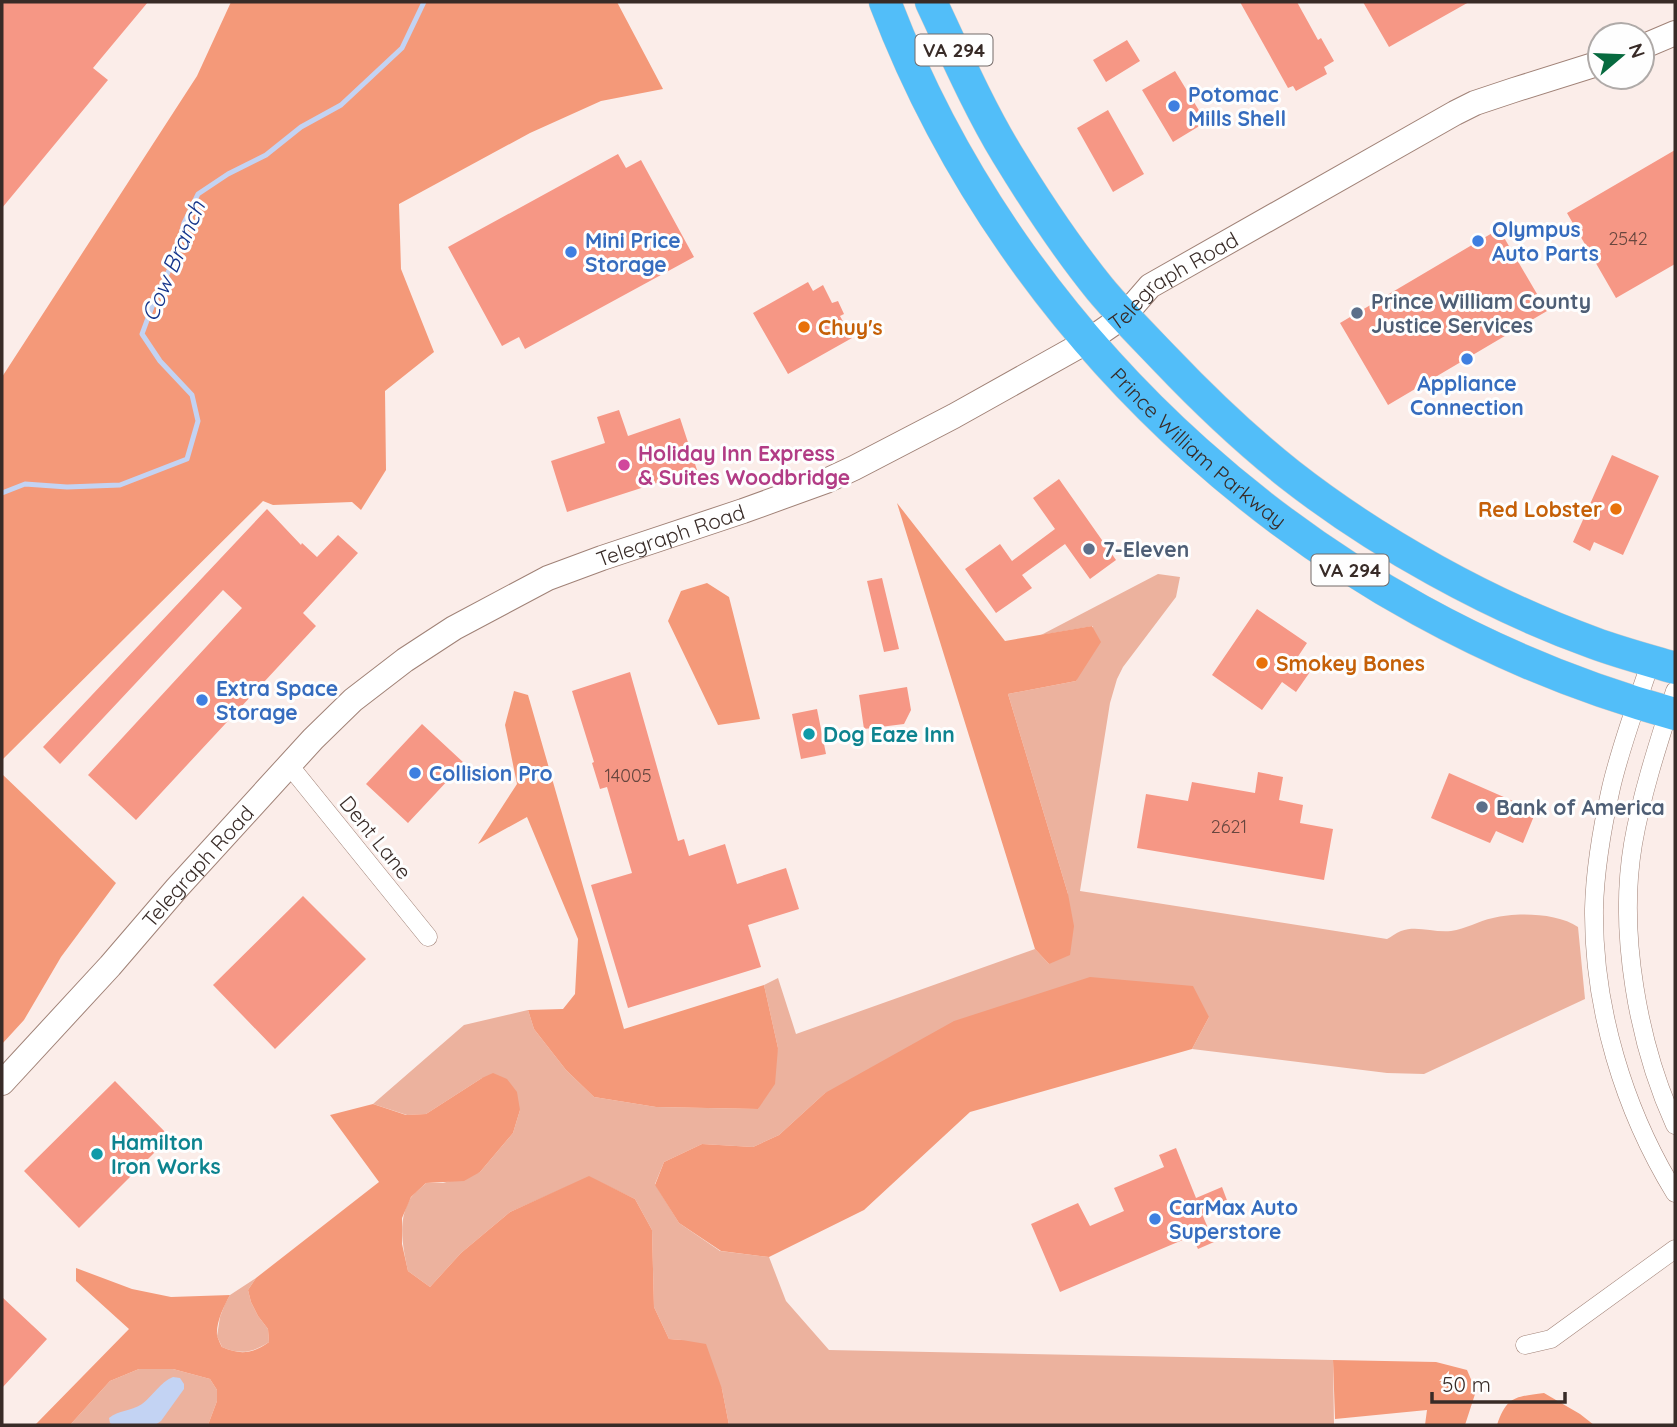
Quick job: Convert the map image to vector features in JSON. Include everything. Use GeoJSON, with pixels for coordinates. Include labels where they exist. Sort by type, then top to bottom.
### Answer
{"type":"FeatureCollection","features":[{"type":"Feature","properties":{"kind":"highway","name":"Prince William Parkway"},"geometry":{"type":"LineString","coordinates":[[885,2],[933,110],[1000,225],[1021,255],[1049,294],[1129,388],[1213,467],[1303,538],[1437,620],[1520,660],[1581,685],[1636,703],[1673,706]]}},
{"type":"Feature","properties":{"kind":"highway","name":"Prince William Parkway"},"geometry":{"type":"LineString","coordinates":[[931,2],[1006,152],[1059,233],[1098,287],[1124,316],[1196,391],[1241,433],[1289,474],[1335,508],[1445,575],[1528,616],[1593,643],[1663,664]]}},
{"type":"Feature","properties":{"kind":"main road"},"geometry":{"type":"LineString","coordinates":[[1656,41],[1675,33]]}},
{"type":"Feature","properties":{"kind":"main road","name":"Telegraph Road"},"geometry":{"type":"LineString","coordinates":[[2,1083],[313,739],[354,700],[405,660],[454,628],[548,578],[825,481],[966,410],[1088,341],[1124,316],[1150,286],[1455,113],[1475,103],[1586,67]]}},
{"type":"Feature","properties":{"kind":"street"},"geometry":{"type":"LineString","coordinates":[[1663,664],[1636,703],[1621,749],[1603,828],[1594,910],[1604,1011],[1621,1075],[1636,1118],[1675,1193]]}},
{"type":"Feature","properties":{"kind":"street"},"geometry":{"type":"LineString","coordinates":[[1673,706],[1640,808],[1631,862],[1629,926],[1633,981],[1644,1034],[1663,1097],[1675,1125]]}},
{"type":"Feature","properties":{"kind":"street","name":"Dent Lane"},"geometry":{"type":"LineString","coordinates":[[289,765],[428,937]]}},
{"type":"Feature","properties":{"kind":"street"},"geometry":{"type":"LineString","coordinates":[[1525,1345],[1550,1339],[1675,1249]]}},
{"type":"Feature","properties":{"kind":"shaded area"},"geometry":{"type":"Polygon","coordinates":[[[231,2],[617,2],[663,89],[601,101],[530,133],[399,204],[401,269],[434,352],[385,391],[386,470],[361,510],[352,502],[273,505],[263,501],[2,760],[2,377],[197,76],[231,2]]]}},
{"type":"Feature","properties":{"kind":"shaded area"},"geometry":{"type":"Polygon","coordinates":[[[897,503],[1005,641],[1092,626],[1101,642],[1076,681],[1008,694],[1068,894],[1074,926],[1070,955],[1049,964],[1035,949],[897,503]]]}},
{"type":"Feature","properties":{"kind":"shaded area"},"geometry":{"type":"Polygon","coordinates":[[[1158,574],[1180,577],[1176,597],[1123,667],[1117,679],[1110,703],[1080,891],[1387,939],[1407,929],[1451,931],[1502,916],[1548,916],[1578,927],[1585,999],[1424,1074],[1387,1073],[1192,1049],[1209,1017],[825,1093],[779,1135],[753,1147],[702,1144],[664,1162],[655,1184],[679,1223],[720,1251],[769,1257],[786,1301],[829,1350],[1333,1360],[1334,1425],[729,1425],[722,1389],[682,1340],[669,1339],[654,1307],[652,1230],[635,1199],[589,1177],[510,1212],[461,1253],[430,1287],[408,1271],[402,1226],[410,1199],[426,1183],[443,1183],[480,1172],[513,1133],[520,1110],[482,1078],[426,1114],[407,1115],[373,1104],[464,1025],[528,1010],[534,1029],[566,1070],[594,1097],[656,1107],[758,1109],[778,1048],[764,985],[778,978],[796,1034],[1035,949],[1049,964],[1068,894],[1008,694],[1076,681],[1093,626],[1041,635],[1158,574]]]}},
{"type":"Feature","properties":{"kind":"shaded area"},"geometry":{"type":"Polygon","coordinates":[[[707,583],[729,597],[760,719],[718,725],[668,621],[681,591],[707,583]]]}},
{"type":"Feature","properties":{"kind":"shaded area"},"geometry":{"type":"Polygon","coordinates":[[[514,691],[528,695],[624,1029],[764,985],[778,1048],[775,1084],[758,1109],[656,1107],[594,1097],[566,1070],[534,1029],[528,1010],[563,1009],[575,994],[578,939],[527,817],[478,844],[517,784],[505,725],[514,691]]]}},
{"type":"Feature","properties":{"kind":"shaded area"},"geometry":{"type":"Polygon","coordinates":[[[2,774],[116,883],[61,957],[24,1020],[2,1044],[2,774]]]}},
{"type":"Feature","properties":{"kind":"shaded area"},"geometry":{"type":"Polygon","coordinates":[[[1090,977],[1193,986],[1209,1017],[1192,1049],[970,1112],[864,1210],[769,1257],[721,1251],[679,1223],[655,1185],[664,1162],[702,1144],[753,1147],[779,1135],[825,1093],[954,1021],[1090,977]]]}},
{"type":"Feature","properties":{"kind":"shaded area"},"geometry":{"type":"Polygon","coordinates":[[[493,1073],[507,1079],[517,1092],[520,1110],[513,1133],[480,1172],[464,1181],[426,1183],[411,1197],[402,1218],[402,1244],[408,1271],[430,1287],[461,1253],[510,1212],[589,1176],[635,1199],[652,1230],[654,1307],[669,1339],[706,1344],[722,1389],[729,1425],[208,1425],[217,1401],[217,1390],[210,1379],[173,1369],[139,1369],[110,1381],[70,1425],[35,1425],[129,1329],[76,1281],[76,1268],[132,1289],[171,1297],[230,1295],[218,1325],[217,1335],[222,1347],[240,1352],[257,1349],[269,1342],[268,1329],[258,1316],[248,1290],[256,1278],[379,1182],[330,1115],[373,1104],[406,1115],[426,1114],[493,1073]]]}},
{"type":"Feature","properties":{"kind":"shaded area"},"geometry":{"type":"Polygon","coordinates":[[[256,1278],[248,1290],[258,1316],[268,1329],[269,1342],[246,1352],[222,1347],[217,1336],[225,1304],[230,1295],[256,1278]]]}},
{"type":"Feature","properties":{"kind":"shaded area"},"geometry":{"type":"Polygon","coordinates":[[[1333,1360],[1436,1362],[1467,1370],[1476,1391],[1465,1425],[1425,1425],[1427,1410],[1335,1419],[1333,1360]]]}},
{"type":"Feature","properties":{"kind":"shaded area"},"geometry":{"type":"Polygon","coordinates":[[[139,1369],[173,1369],[210,1379],[217,1390],[217,1401],[208,1425],[70,1425],[110,1381],[139,1369]]]}},
{"type":"Feature","properties":{"kind":"shaded area"},"geometry":{"type":"Polygon","coordinates":[[[1544,1393],[1594,1425],[1497,1425],[1504,1408],[1513,1400],[1544,1393]]]}},
{"type":"Feature","properties":{"kind":"water"},"geometry":{"type":"Polygon","coordinates":[[[173,1377],[180,1378],[184,1389],[161,1421],[155,1425],[110,1423],[109,1418],[142,1404],[164,1382],[173,1377]]]}},
{"type":"Feature","properties":{"kind":"building"},"geometry":{"type":"Polygon","coordinates":[[[2,2],[148,2],[93,68],[108,80],[2,208],[2,2]]]}},
{"type":"Feature","properties":{"kind":"building"},"geometry":{"type":"Polygon","coordinates":[[[1240,2],[1297,2],[1318,40],[1321,38],[1334,61],[1324,67],[1327,74],[1296,91],[1293,86],[1288,88],[1240,2]]]}},
{"type":"Feature","properties":{"kind":"building"},"geometry":{"type":"Polygon","coordinates":[[[1363,2],[1469,2],[1389,47],[1363,2]]]}},
{"type":"Feature","properties":{"kind":"building"},"geometry":{"type":"Polygon","coordinates":[[[1127,40],[1140,61],[1106,82],[1093,60],[1127,40]]]}},
{"type":"Feature","properties":{"kind":"building","name":"Potomac Mills Shell"},"geometry":{"type":"Polygon","coordinates":[[[1175,71],[1206,122],[1173,142],[1142,90],[1175,71]]]}},
{"type":"Feature","properties":{"kind":"building"},"geometry":{"type":"Polygon","coordinates":[[[1108,110],[1144,174],[1113,192],[1077,128],[1108,110]]]}},
{"type":"Feature","properties":{"kind":"building"},"geometry":{"type":"Polygon","coordinates":[[[1675,150],[1675,264],[1616,298],[1567,213],[1675,150]]]}},
{"type":"Feature","properties":{"kind":"building","name":"Mini Price Storage"},"geometry":{"type":"Polygon","coordinates":[[[618,154],[626,168],[641,160],[694,257],[525,349],[519,337],[502,346],[448,247],[618,154]]]}},
{"type":"Feature","properties":{"kind":"building"},"geometry":{"type":"Polygon","coordinates":[[[1499,229],[1547,311],[1388,405],[1340,323],[1499,229]]]}},
{"type":"Feature","properties":{"kind":"building","name":"Chuy's"},"geometry":{"type":"Polygon","coordinates":[[[808,282],[813,291],[823,285],[832,303],[838,301],[844,314],[840,316],[852,338],[788,374],[753,313],[808,282]]]}},
{"type":"Feature","properties":{"kind":"building","name":"Holiday Inn Express & Suites Woodbridge"},"geometry":{"type":"Polygon","coordinates":[[[619,410],[628,436],[680,418],[697,470],[567,512],[551,461],[605,443],[597,417],[619,410]]]}},
{"type":"Feature","properties":{"kind":"building","name":"Red Lobster"},"geometry":{"type":"Polygon","coordinates":[[[1612,455],[1659,476],[1623,555],[1594,542],[1590,551],[1573,542],[1612,455]]]}},
{"type":"Feature","properties":{"kind":"building","name":"7-Eleven"},"geometry":{"type":"Polygon","coordinates":[[[1059,479],[1116,560],[1090,579],[1065,544],[1022,575],[1032,588],[996,613],[965,569],[1000,544],[1012,561],[1055,529],[1033,498],[1059,479]]]}},
{"type":"Feature","properties":{"kind":"building","name":"Extra Space Storage"},"geometry":{"type":"Polygon","coordinates":[[[267,509],[301,545],[302,543],[317,557],[338,535],[358,553],[303,613],[316,626],[136,820],[88,775],[242,608],[223,590],[60,764],[43,747],[267,509]]]}},
{"type":"Feature","properties":{"kind":"building"},"geometry":{"type":"Polygon","coordinates":[[[882,578],[899,649],[884,652],[867,581],[882,578]]]}},
{"type":"Feature","properties":{"kind":"building","name":"Smokey Bones"},"geometry":{"type":"Polygon","coordinates":[[[1257,609],[1307,643],[1297,658],[1312,669],[1296,692],[1282,682],[1262,710],[1212,675],[1257,609]]]}},
{"type":"Feature","properties":{"kind":"building"},"geometry":{"type":"Polygon","coordinates":[[[630,672],[678,841],[684,839],[689,856],[725,844],[737,884],[786,868],[799,909],[748,925],[761,967],[628,1008],[591,885],[632,873],[607,787],[600,789],[572,691],[630,672]]]}},
{"type":"Feature","properties":{"kind":"building"},"geometry":{"type":"Polygon","coordinates":[[[907,687],[911,710],[904,724],[864,729],[859,695],[907,687]]]}},
{"type":"Feature","properties":{"kind":"building","name":"Dog Eaze Inn"},"geometry":{"type":"Polygon","coordinates":[[[817,709],[826,754],[801,759],[792,714],[817,709]]]}},
{"type":"Feature","properties":{"kind":"building","name":"Collision Pro"},"geometry":{"type":"Polygon","coordinates":[[[422,724],[464,763],[408,823],[366,784],[422,724]]]}},
{"type":"Feature","properties":{"kind":"building"},"geometry":{"type":"Polygon","coordinates":[[[1258,772],[1283,777],[1279,800],[1303,805],[1300,823],[1333,829],[1324,880],[1137,848],[1146,794],[1188,801],[1192,782],[1255,793],[1258,772]]]}},
{"type":"Feature","properties":{"kind":"building","name":"Bank of America"},"geometry":{"type":"Polygon","coordinates":[[[1449,773],[1536,811],[1523,843],[1496,831],[1490,843],[1431,818],[1449,773]]]}},
{"type":"Feature","properties":{"kind":"building"},"geometry":{"type":"Polygon","coordinates":[[[303,896],[366,959],[275,1049],[213,985],[303,896]]]}},
{"type":"Feature","properties":{"kind":"building","name":"Hamilton Iron Works"},"geometry":{"type":"Polygon","coordinates":[[[115,1081],[170,1137],[79,1228],[24,1171],[115,1081]]]}},
{"type":"Feature","properties":{"kind":"building","name":"CarMax Auto Superstore"},"geometry":{"type":"Polygon","coordinates":[[[1176,1148],[1196,1198],[1222,1187],[1228,1203],[1202,1214],[1214,1242],[1198,1249],[1192,1236],[1060,1292],[1031,1224],[1078,1203],[1090,1226],[1124,1211],[1114,1188],[1164,1167],[1159,1155],[1176,1148]]]}},
{"type":"Feature","properties":{"kind":"building"},"geometry":{"type":"Polygon","coordinates":[[[2,1297],[47,1339],[2,1388],[2,1297]]]}},
{"type":"Feature","properties":{"kind":"waterway","name":"Cow Branch"},"geometry":{"type":"LineString","coordinates":[[2,493],[25,484],[67,487],[120,485],[187,459],[198,421],[192,395],[160,361],[142,334],[174,260],[184,223],[198,194],[228,174],[266,155],[301,127],[341,105],[402,48],[424,2]]}},
{"type":"Feature","properties":{"kind":"place","name":"Potomac Mills Shell"},"geometry":{"type":"Point","coordinates":[1174,106]}},
{"type":"Feature","properties":{"kind":"place","name":"Olympus Auto Parts"},"geometry":{"type":"Point","coordinates":[1478,241]}},
{"type":"Feature","properties":{"kind":"place","name":"Mini Price Storage"},"geometry":{"type":"Point","coordinates":[571,252]}},
{"type":"Feature","properties":{"kind":"place","name":"Prince William County Justice Services"},"geometry":{"type":"Point","coordinates":[1357,313]}},
{"type":"Feature","properties":{"kind":"place","name":"Chuy's"},"geometry":{"type":"Point","coordinates":[804,327]}},
{"type":"Feature","properties":{"kind":"place","name":"Appliance Connection"},"geometry":{"type":"Point","coordinates":[1467,359]}},
{"type":"Feature","properties":{"kind":"place","name":"Holiday Inn Express & Suites Woodbridge"},"geometry":{"type":"Point","coordinates":[624,465]}},
{"type":"Feature","properties":{"kind":"place","name":"Red Lobster"},"geometry":{"type":"Point","coordinates":[1616,509]}},
{"type":"Feature","properties":{"kind":"place","name":"7-Eleven"},"geometry":{"type":"Point","coordinates":[1089,549]}},
{"type":"Feature","properties":{"kind":"place","name":"Smokey Bones"},"geometry":{"type":"Point","coordinates":[1262,663]}},
{"type":"Feature","properties":{"kind":"place","name":"Extra Space Storage"},"geometry":{"type":"Point","coordinates":[202,700]}},
{"type":"Feature","properties":{"kind":"place","name":"Dog Eaze Inn"},"geometry":{"type":"Point","coordinates":[809,734]}},
{"type":"Feature","properties":{"kind":"place","name":"Collision Pro"},"geometry":{"type":"Point","coordinates":[415,773]}},
{"type":"Feature","properties":{"kind":"place","name":"Bank of America"},"geometry":{"type":"Point","coordinates":[1482,807]}},
{"type":"Feature","properties":{"kind":"place","name":"Hamilton Iron Works"},"geometry":{"type":"Point","coordinates":[97,1154]}},
{"type":"Feature","properties":{"kind":"place","name":"CarMax Auto Superstore"},"geometry":{"type":"Point","coordinates":[1155,1219]}}]}
